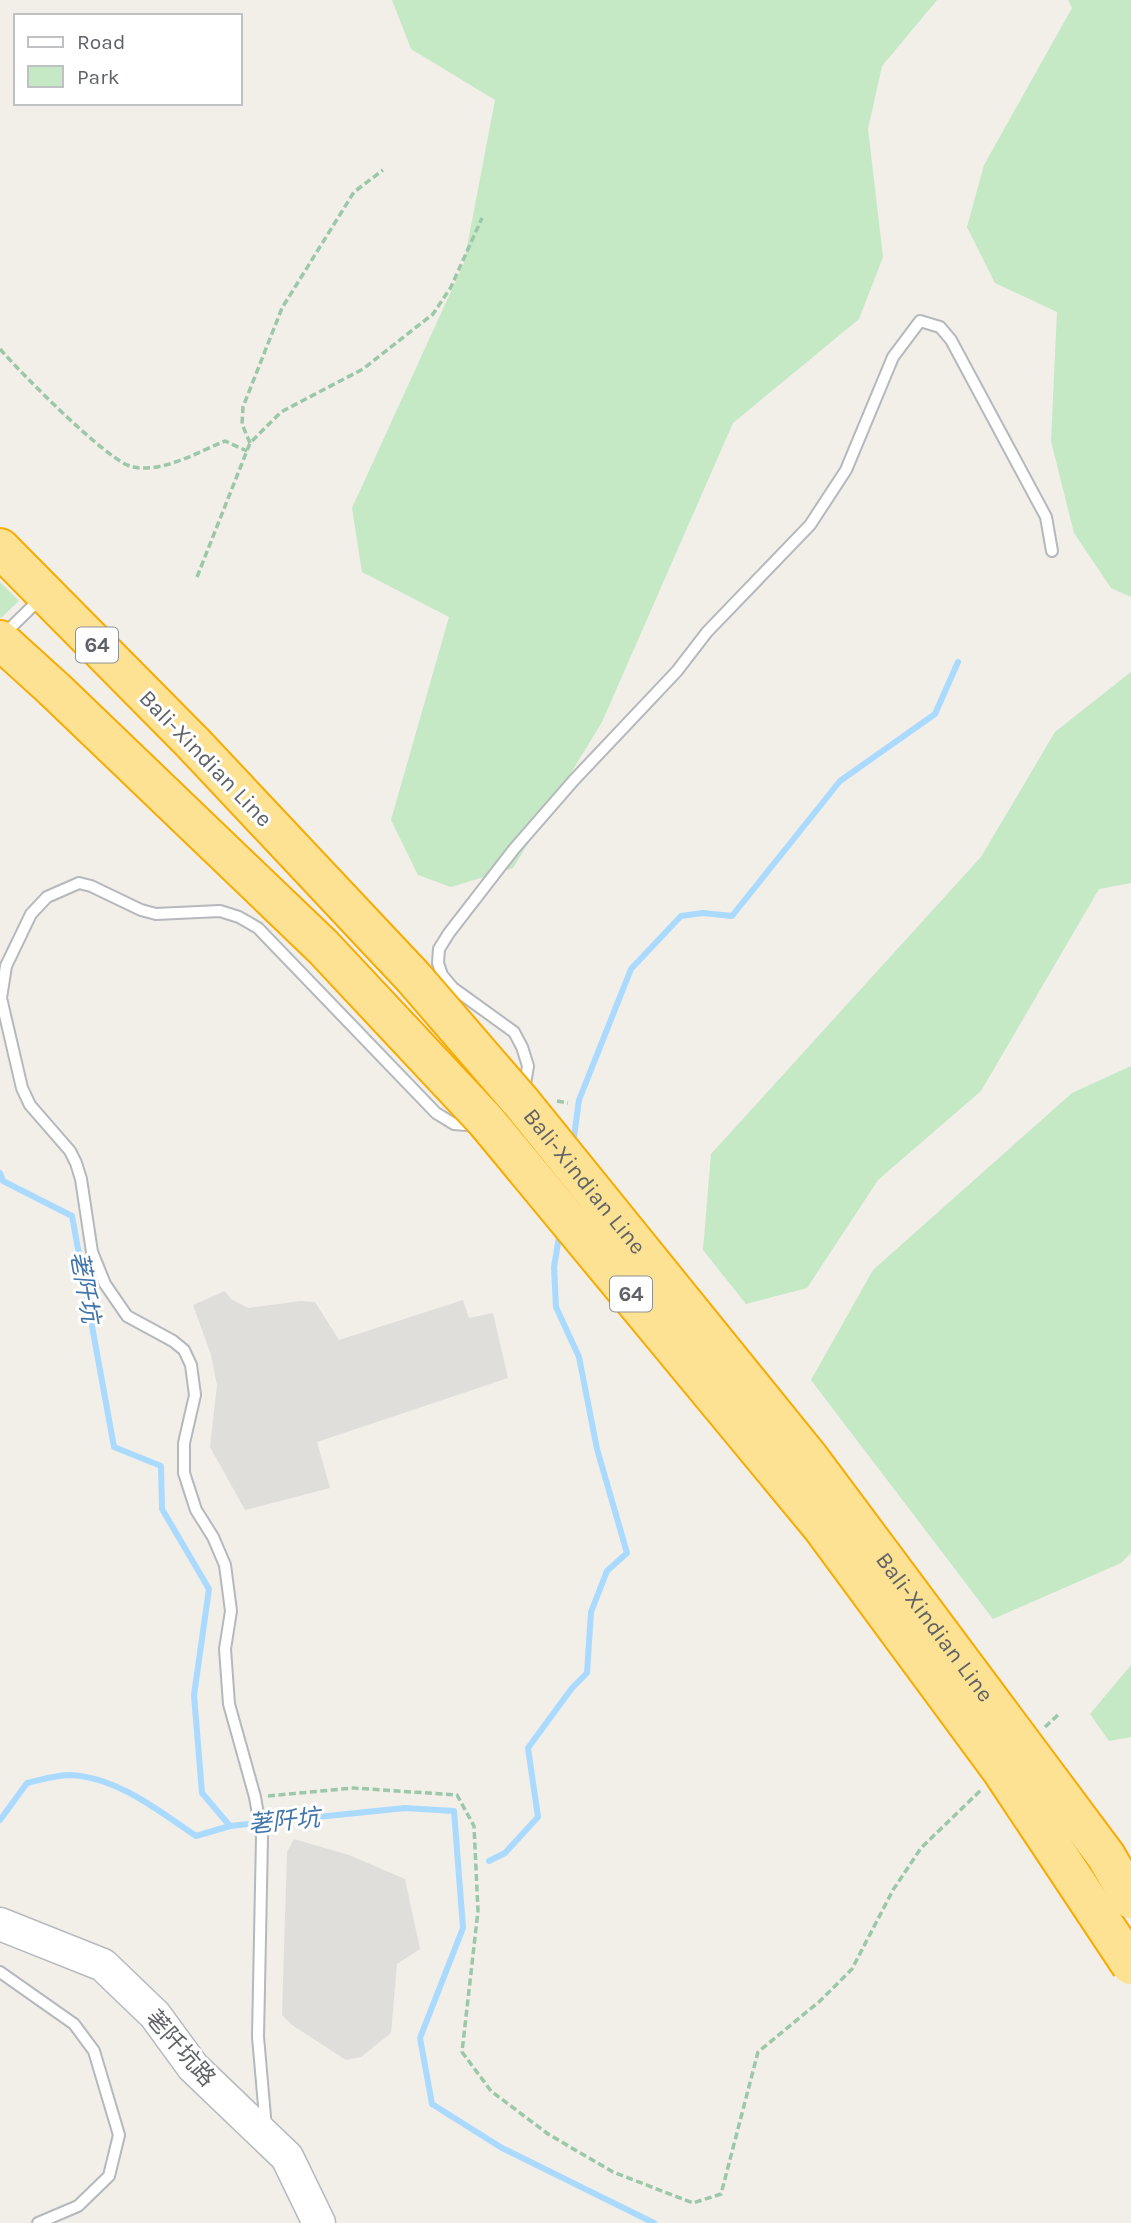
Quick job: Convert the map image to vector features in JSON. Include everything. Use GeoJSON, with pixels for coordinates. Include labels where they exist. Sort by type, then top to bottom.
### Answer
{"type":"FeatureCollection","features":[{"type":"Feature","properties":{"kind":"highway","name":"Bali-Xindian Line"},"geometry":{"type":"LineString","coordinates":[[0,548],[193,743],[413,976],[522,1102],[810,1459],[1098,1845],[1131,1899]]}},
{"type":"Feature","properties":{"kind":"highway","name":"Bali-Xindian Line"},"geometry":{"type":"LineString","coordinates":[[0,639],[323,947],[486,1121],[822,1527],[1002,1771],[1131,1965]]}},
{"type":"Feature","properties":{"kind":"street","name":"荖阡坑路"},"geometry":{"type":"LineString","coordinates":[[0,1924],[103,1965],[155,2015],[193,2067],[287,2157],[319,2223]]}},
{"type":"Feature","properties":{"kind":"lane"},"geometry":{"type":"LineString","coordinates":[[514,1107],[525,1088],[528,1066],[523,1046],[514,1032],[453,988],[442,975],[438,963],[439,949],[514,849],[574,780],[677,671],[707,632],[810,525],[846,470],[893,357],[920,321],[940,327],[951,340],[1046,517],[1052,551]]}},
{"type":"Feature","properties":{"kind":"lane"},"geometry":{"type":"LineString","coordinates":[[0,639],[45,594]]}},
{"type":"Feature","properties":{"kind":"lane"},"geometry":{"type":"LineString","coordinates":[[267,2136],[258,2037],[262,1837],[256,1800],[229,1704],[225,1649],[231,1611],[225,1564],[213,1537],[196,1510],[184,1473],[184,1443],[195,1395],[191,1365],[184,1350],[173,1341],[127,1316],[114,1300],[97,1268],[76,1163],[70,1150],[30,1105],[22,1088],[1,998],[6,967],[31,914],[47,897],[79,883],[156,914],[201,911],[229,914],[258,928],[436,1112],[454,1124],[473,1127],[497,1121]]}},
{"type":"Feature","properties":{"kind":"lane"},"geometry":{"type":"LineString","coordinates":[[0,1972],[74,2024],[94,2051],[119,2135],[108,2176],[78,2206],[38,2223]]}},
{"type":"Feature","properties":{"kind":"path"},"geometry":{"type":"LineString","coordinates":[[250,443],[242,424],[243,407],[282,308],[354,192],[383,170]]}},
{"type":"Feature","properties":{"kind":"path"},"geometry":{"type":"LineString","coordinates":[[197,577],[250,443],[281,412],[363,369],[433,314],[452,287],[482,218]]}},
{"type":"Feature","properties":{"kind":"path"},"geometry":{"type":"LineString","coordinates":[[0,349],[82,429],[112,455],[132,467],[167,465],[225,441],[247,451]]}},
{"type":"Feature","properties":{"kind":"path"},"geometry":{"type":"LineString","coordinates":[[1039,1733],[1059,1714]]}},
{"type":"Feature","properties":{"kind":"path"},"geometry":{"type":"LineString","coordinates":[[256,1800],[353,1788],[457,1795],[474,1826],[478,1911],[462,2052],[491,2091],[548,2134],[613,2172],[693,2203],[721,2194],[758,2052],[852,1969],[893,1890],[921,1848],[990,1781]]}},
{"type":"Feature","properties":{"kind":"shaded area"},"geometry":{"type":"Polygon","coordinates":[[[225,1291],[231,1299],[248,1308],[301,1301],[315,1302],[339,1340],[463,1300],[469,1318],[493,1313],[508,1378],[317,1442],[330,1488],[245,1510],[210,1447],[217,1385],[211,1355],[193,1305],[225,1291]]]}},
{"type":"Feature","properties":{"kind":"shaded area"},"geometry":{"type":"Polygon","coordinates":[[[294,1839],[349,1855],[405,1879],[420,1949],[397,1964],[391,2033],[361,2057],[346,2060],[292,2025],[282,2015],[287,1852],[294,1839]]]}},
{"type":"Feature","properties":{"kind":"green space"},"geometry":{"type":"Polygon","coordinates":[[[392,0],[937,0],[882,66],[868,129],[883,257],[859,319],[733,423],[602,722],[513,868],[451,887],[418,875],[391,820],[449,617],[362,572],[352,508],[464,263],[495,100],[411,49],[392,0]]]}},
{"type":"Feature","properties":{"kind":"green space"},"geometry":{"type":"Polygon","coordinates":[[[1068,0],[1131,0],[1131,597],[1111,588],[1074,533],[1051,441],[1057,312],[995,283],[967,227],[984,165],[1072,8],[1068,0]]]}},
{"type":"Feature","properties":{"kind":"green space"},"geometry":{"type":"Polygon","coordinates":[[[0,582],[19,601],[1,618],[0,617],[0,582]]]}},
{"type":"Feature","properties":{"kind":"green space"},"geometry":{"type":"Polygon","coordinates":[[[1131,672],[1131,883],[1099,889],[981,1091],[878,1180],[807,1288],[746,1304],[703,1250],[711,1154],[981,857],[1055,732],[1131,672]]]}},
{"type":"Feature","properties":{"kind":"green space"},"geometry":{"type":"Polygon","coordinates":[[[1131,1066],[1131,1553],[1121,1563],[993,1619],[811,1380],[873,1270],[1072,1093],[1131,1066]]]}},
{"type":"Feature","properties":{"kind":"green space"},"geometry":{"type":"Polygon","coordinates":[[[1131,1665],[1131,1737],[1109,1741],[1090,1714],[1131,1665]]]}},
{"type":"Feature","properties":{"kind":"waterway"},"geometry":{"type":"LineString","coordinates":[[573,1144],[579,1100],[631,969],[681,916],[703,913],[732,916],[840,781],[935,714],[958,662]]}},
{"type":"Feature","properties":{"kind":"waterway","name":"荖阡坑"},"geometry":{"type":"LineString","coordinates":[[0,1173],[3,1181],[72,1216],[114,1447],[161,1466],[162,1509],[209,1589],[194,1695],[202,1793],[230,1826],[405,1808],[454,1811],[463,1928],[420,2038],[432,2104],[502,2148],[654,2223]]}},
{"type":"Feature","properties":{"kind":"waterway"},"geometry":{"type":"LineString","coordinates":[[489,1861],[505,1853],[538,1817],[528,1748],[572,1688],[587,1673],[591,1612],[607,1571],[627,1553],[597,1449],[579,1357],[556,1307],[554,1267],[560,1231]]}},
{"type":"Feature","properties":{"kind":"waterway"},"geometry":{"type":"LineString","coordinates":[[0,1820],[27,1783],[70,1775],[87,1777],[121,1789],[196,1836],[230,1826]]}}]}
